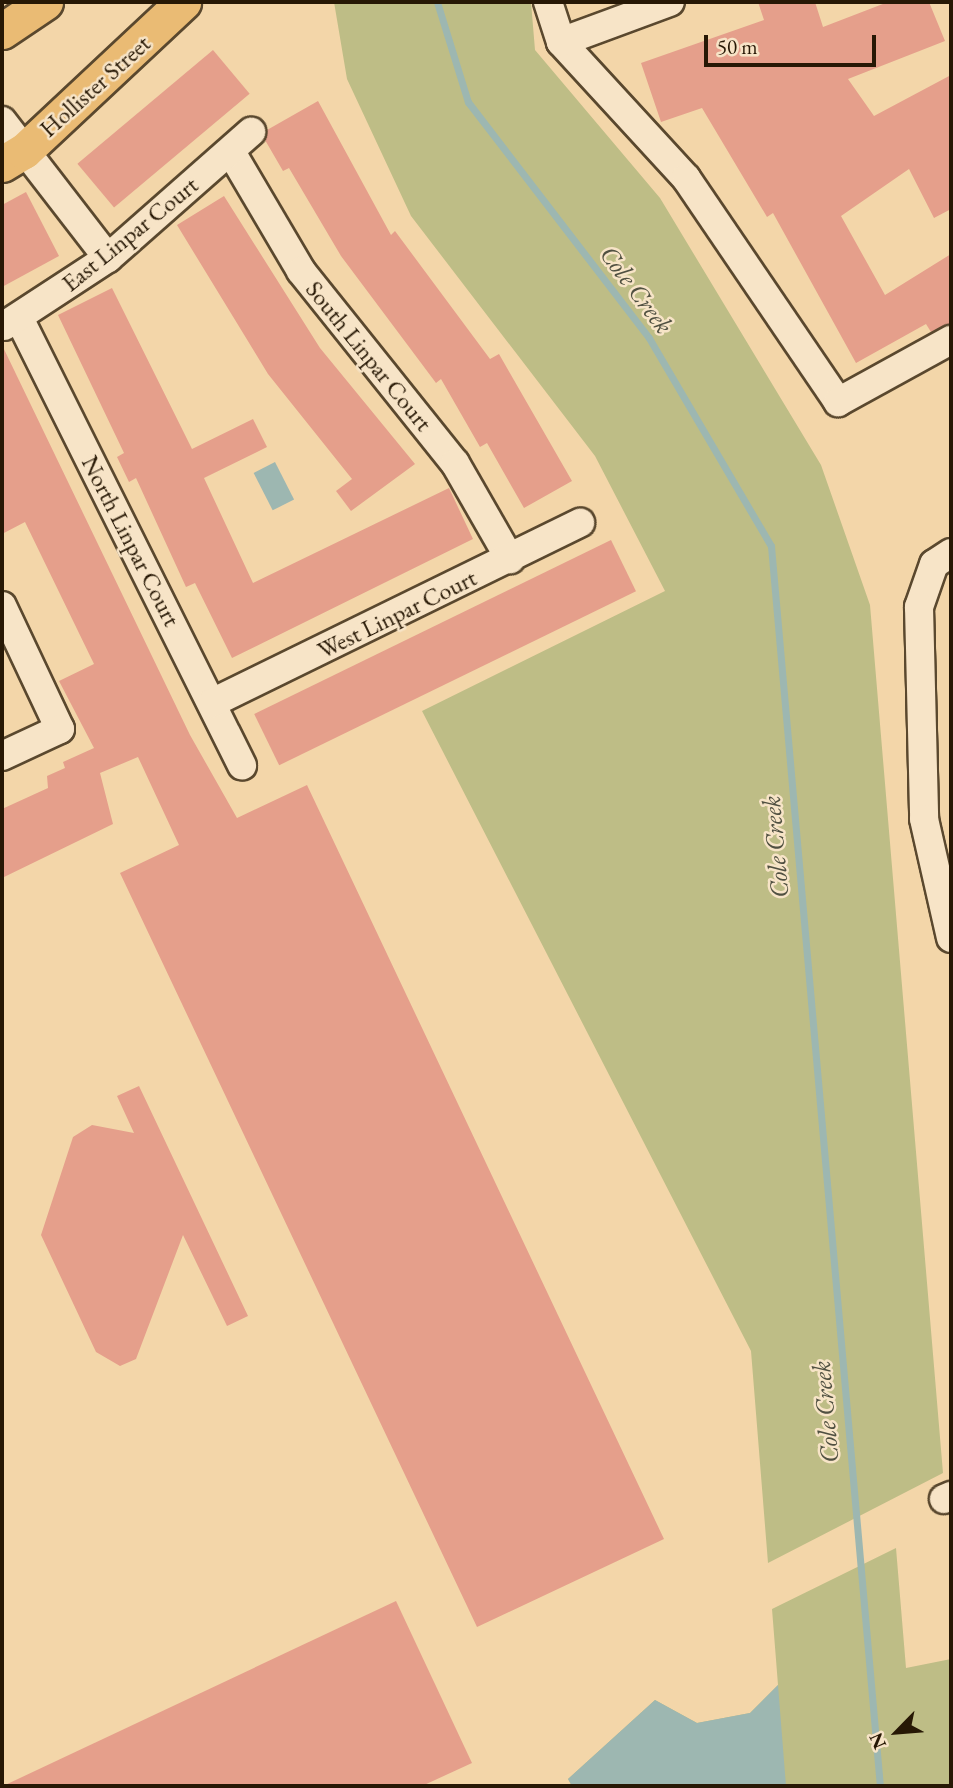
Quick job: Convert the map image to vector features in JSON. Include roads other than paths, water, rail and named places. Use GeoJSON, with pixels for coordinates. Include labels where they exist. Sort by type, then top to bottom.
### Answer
{"type":"FeatureCollection","features":[{"type":"Feature","properties":{"kind":"main road"},"geometry":{"type":"LineString","coordinates":[[2,31],[45,2]]}},
{"type":"Feature","properties":{"kind":"main road","name":"Hollister Street"},"geometry":{"type":"LineString","coordinates":[[13,157],[183,2]]}},
{"type":"Feature","properties":{"kind":"street"},"geometry":{"type":"LineString","coordinates":[[548,2],[561,42],[687,178],[838,402],[951,341]]}},
{"type":"Feature","properties":{"kind":"street"},"geometry":{"type":"LineString","coordinates":[[561,42],[670,2]]}},
{"type":"Feature","properties":{"kind":"street"},"geometry":{"type":"LineString","coordinates":[[2,121],[13,157],[108,258]]}},
{"type":"Feature","properties":{"kind":"street","name":"East Linpar Court"},"geometry":{"type":"LineString","coordinates":[[10,323],[108,258],[251,132]]}},
{"type":"Feature","properties":{"kind":"street","name":"South Linpar Court"},"geometry":{"type":"LineString","coordinates":[[231,152],[301,271],[455,463],[510,559]]}},
{"type":"Feature","properties":{"kind":"street","name":"North Linpar Court"},"geometry":{"type":"LineString","coordinates":[[10,323],[212,703],[242,765]]}},
{"type":"Feature","properties":{"kind":"street","name":"West Linpar Court"},"geometry":{"type":"LineString","coordinates":[[212,703],[580,523]]}},
{"type":"Feature","properties":{"kind":"street"},"geometry":{"type":"LineString","coordinates":[[951,553],[934,564],[919,607],[924,819],[951,938]]}},
{"type":"Feature","properties":{"kind":"street"},"geometry":{"type":"LineString","coordinates":[[2,606],[60,729],[2,756]]}},
{"type":"Feature","properties":{"kind":"water"},"geometry":{"type":"Polygon","coordinates":[[[275,462],[294,499],[273,510],[254,473],[275,462]]]}},
{"type":"Feature","properties":{"kind":"water"},"geometry":{"type":"Polygon","coordinates":[[[778,1685],[786,1786],[572,1786],[568,1779],[655,1700],[697,1723],[750,1713],[778,1685]]]}},
{"type":"Feature","properties":{"kind":"waterway","name":"Cole Creek"},"geometry":{"type":"LineString","coordinates":[[437,2],[468,102],[649,338],[771,546],[880,1786]]}}]}
